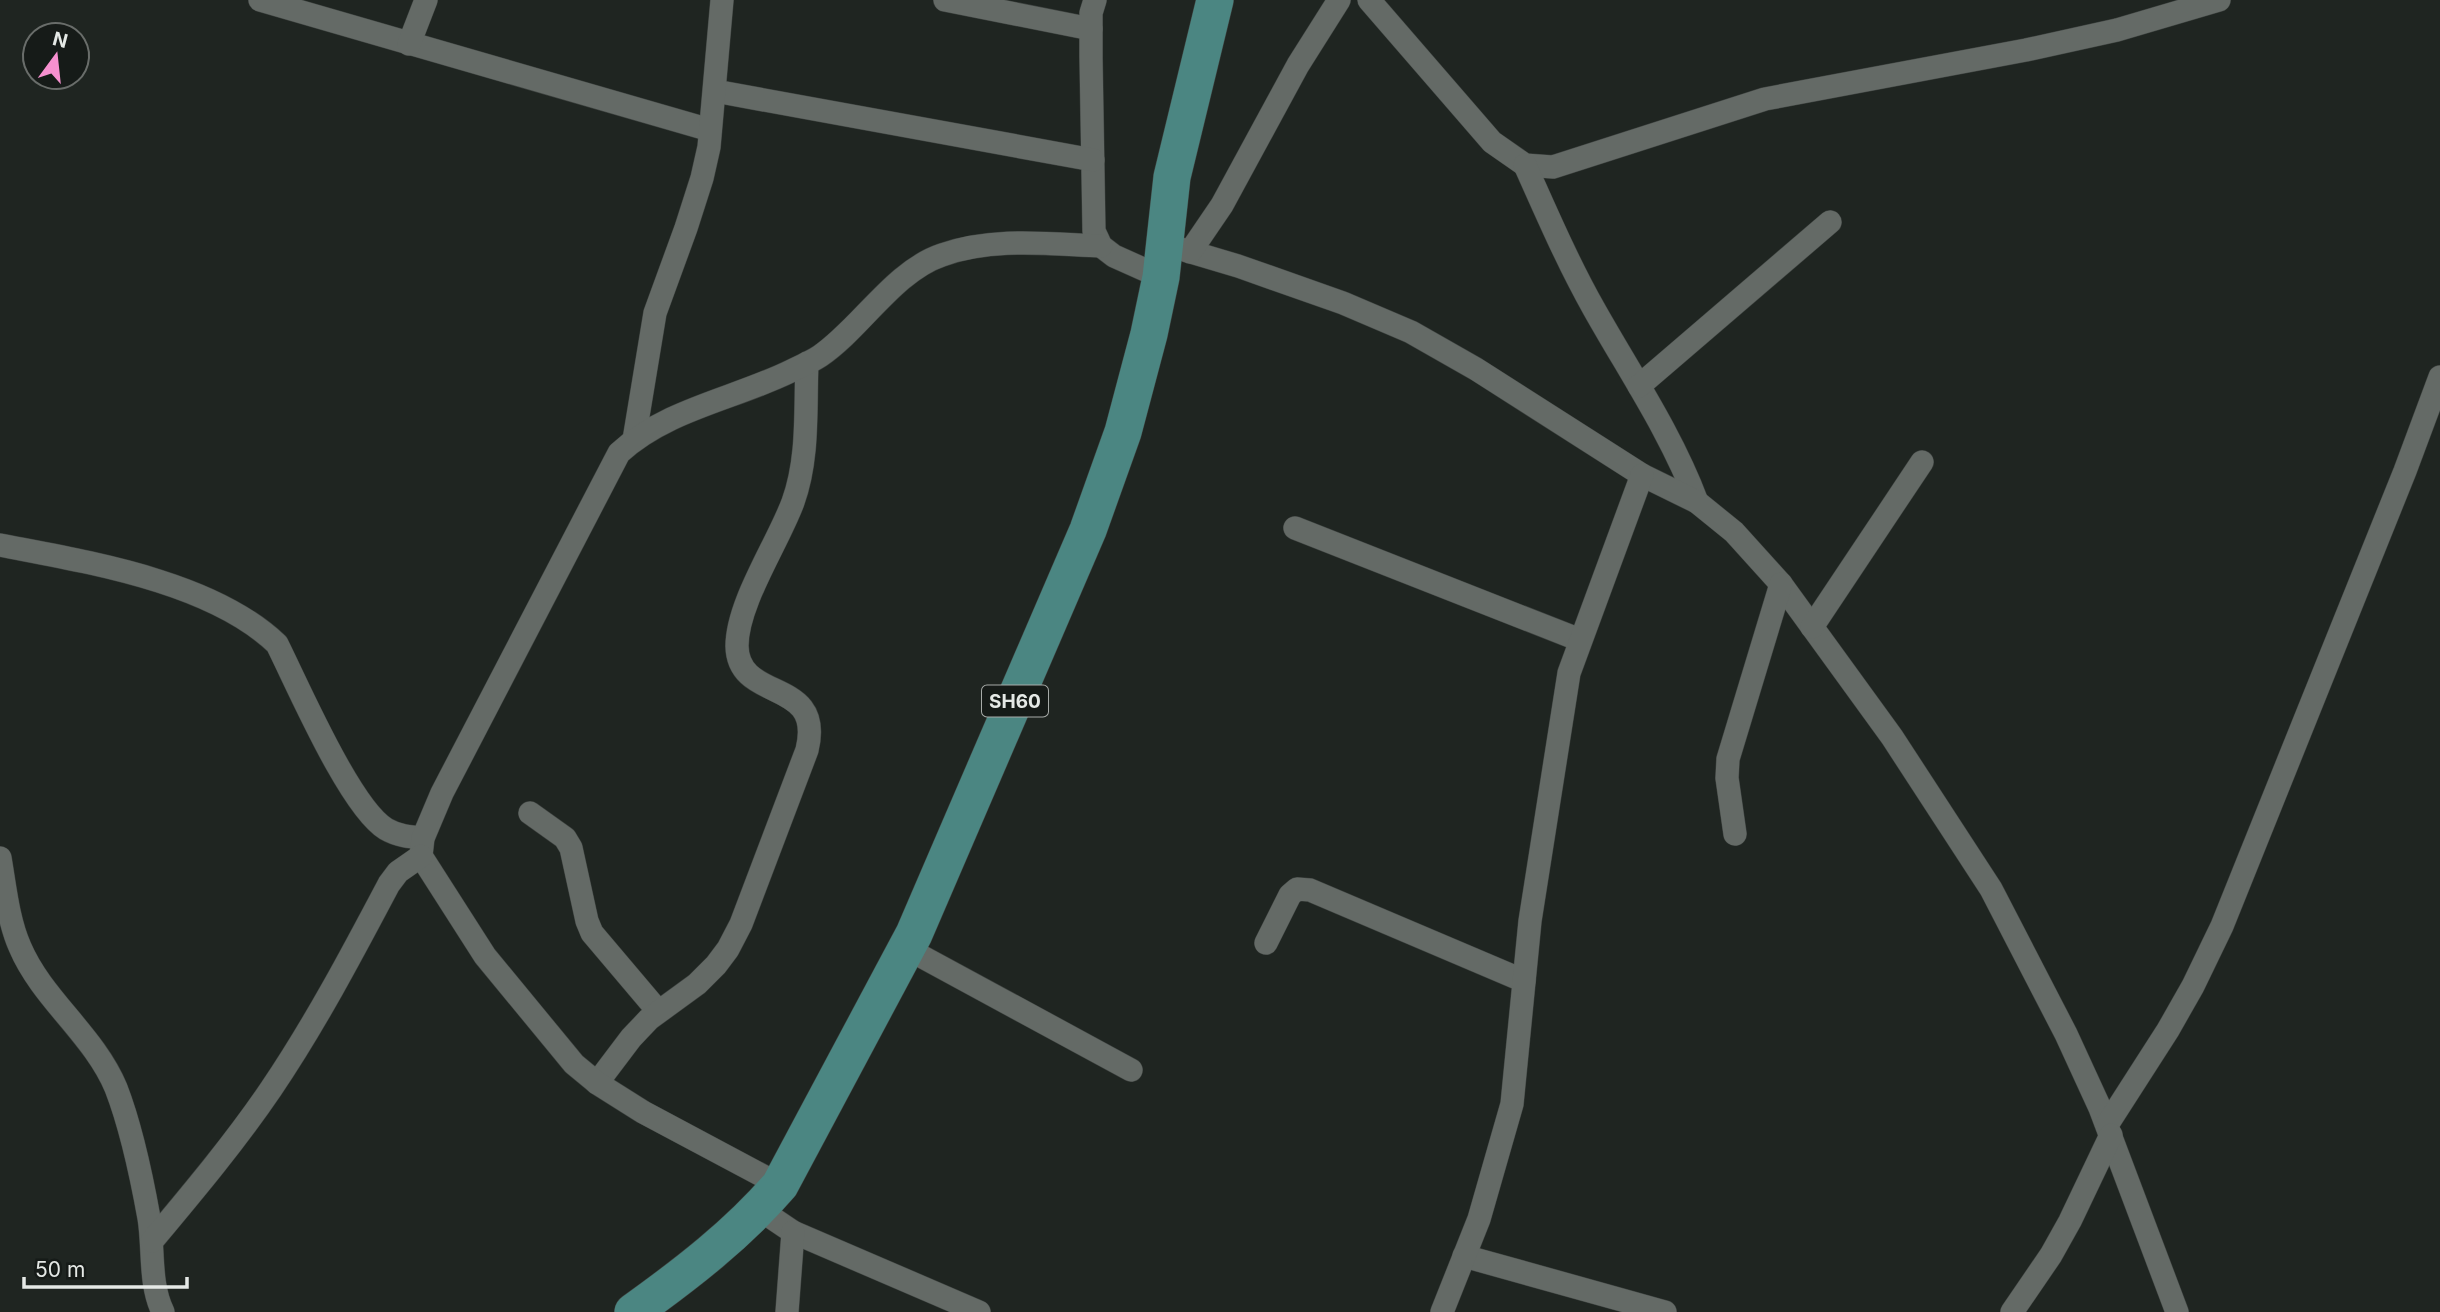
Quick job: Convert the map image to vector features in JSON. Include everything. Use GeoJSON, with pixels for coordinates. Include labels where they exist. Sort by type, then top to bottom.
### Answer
{"type":"FeatureCollection","features":[{"type":"Feature","properties":{"kind":"main road","name":"SH60"},"geometry":{"type":"LineString","coordinates":[[633,1312],[693,1268],[770,1197],[906,948],[1088,530],[1123,432],[1172,257],[1172,177],[1215,0]]}},
{"type":"Feature","properties":{"kind":"street"},"geometry":{"type":"LineString","coordinates":[[260,0],[710,130]]}},
{"type":"Feature","properties":{"kind":"street"},"geometry":{"type":"LineString","coordinates":[[409,44],[426,0]]}},
{"type":"Feature","properties":{"kind":"street"},"geometry":{"type":"LineString","coordinates":[[634,440],[655,313],[702,178],[715,90],[722,0]]}},
{"type":"Feature","properties":{"kind":"street"},"geometry":{"type":"LineString","coordinates":[[945,0],[1091,29]]}},
{"type":"Feature","properties":{"kind":"street"},"geometry":{"type":"LineString","coordinates":[[1095,0],[1091,13],[1094,231],[1101,246],[1114,256],[1172,257],[1343,303],[1411,332],[1476,369],[1642,475],[1697,502],[1734,532],[1781,584],[1892,737],[1991,889],[2066,1034],[2109,1130],[2176,1312]]}},
{"type":"Feature","properties":{"kind":"street"},"geometry":{"type":"LineString","coordinates":[[1172,257],[1222,205],[1298,65],[1339,0]]}},
{"type":"Feature","properties":{"kind":"street"},"geometry":{"type":"LineString","coordinates":[[1369,0],[1492,142],[1525,165],[1587,295],[1678,456],[1697,502]]}},
{"type":"Feature","properties":{"kind":"street"},"geometry":{"type":"LineString","coordinates":[[1525,165],[1553,167],[1765,99],[2117,30],[2219,0]]}},
{"type":"Feature","properties":{"kind":"street"},"geometry":{"type":"LineString","coordinates":[[715,90],[1093,160]]}},
{"type":"Feature","properties":{"kind":"street"},"geometry":{"type":"LineString","coordinates":[[1639,386],[1830,222]]}},
{"type":"Feature","properties":{"kind":"street"},"geometry":{"type":"LineString","coordinates":[[152,1241],[204,1179],[271,1089],[343,971],[389,884],[422,847],[442,793],[619,453],[634,440],[685,412],[767,383],[807,363],[837,343],[897,284],[938,256],[975,246],[1016,243],[1101,246]]}},
{"type":"Feature","properties":{"kind":"street"},"geometry":{"type":"LineString","coordinates":[[597,1083],[631,1038],[658,1011],[697,984],[728,949],[741,923],[807,750],[811,734],[809,718],[804,709],[794,700],[750,676],[741,664],[737,649],[739,629],[755,584],[793,503],[799,483],[803,463],[807,363]]}},
{"type":"Feature","properties":{"kind":"street"},"geometry":{"type":"LineString","coordinates":[[2012,1312],[2070,1222],[2109,1130],[2175,1019],[2222,926],[2405,471],[2440,377]]}},
{"type":"Feature","properties":{"kind":"street"},"geometry":{"type":"LineString","coordinates":[[1812,627],[1922,462]]}},
{"type":"Feature","properties":{"kind":"street"},"geometry":{"type":"LineString","coordinates":[[1442,1312],[1479,1219],[1512,1104],[1530,921],[1569,673],[1642,475]]}},
{"type":"Feature","properties":{"kind":"street"},"geometry":{"type":"LineString","coordinates":[[1295,528],[1580,640]]}},
{"type":"Feature","properties":{"kind":"street"},"geometry":{"type":"LineString","coordinates":[[0,545],[137,575],[203,597],[260,628],[276,644],[362,806],[384,828],[422,847],[485,956],[574,1064],[597,1083],[770,1197],[793,1232],[979,1312]]}},
{"type":"Feature","properties":{"kind":"street"},"geometry":{"type":"LineString","coordinates":[[1735,834],[1727,778],[1728,759],[1781,584]]}},
{"type":"Feature","properties":{"kind":"street"},"geometry":{"type":"LineString","coordinates":[[530,813],[565,838],[571,848],[592,933],[658,1011]]}},
{"type":"Feature","properties":{"kind":"street"},"geometry":{"type":"LineString","coordinates":[[0,858],[20,947],[33,971],[100,1058],[116,1088],[149,1217],[158,1302],[163,1312]]}},
{"type":"Feature","properties":{"kind":"street"},"geometry":{"type":"LineString","coordinates":[[1266,943],[1290,895],[1297,889],[1310,890],[1524,981]]}},
{"type":"Feature","properties":{"kind":"street"},"geometry":{"type":"LineString","coordinates":[[906,948],[1131,1069]]}},
{"type":"Feature","properties":{"kind":"street"},"geometry":{"type":"LineString","coordinates":[[787,1312],[793,1232]]}},
{"type":"Feature","properties":{"kind":"street"},"geometry":{"type":"LineString","coordinates":[[1464,1256],[1665,1312]]}}]}
